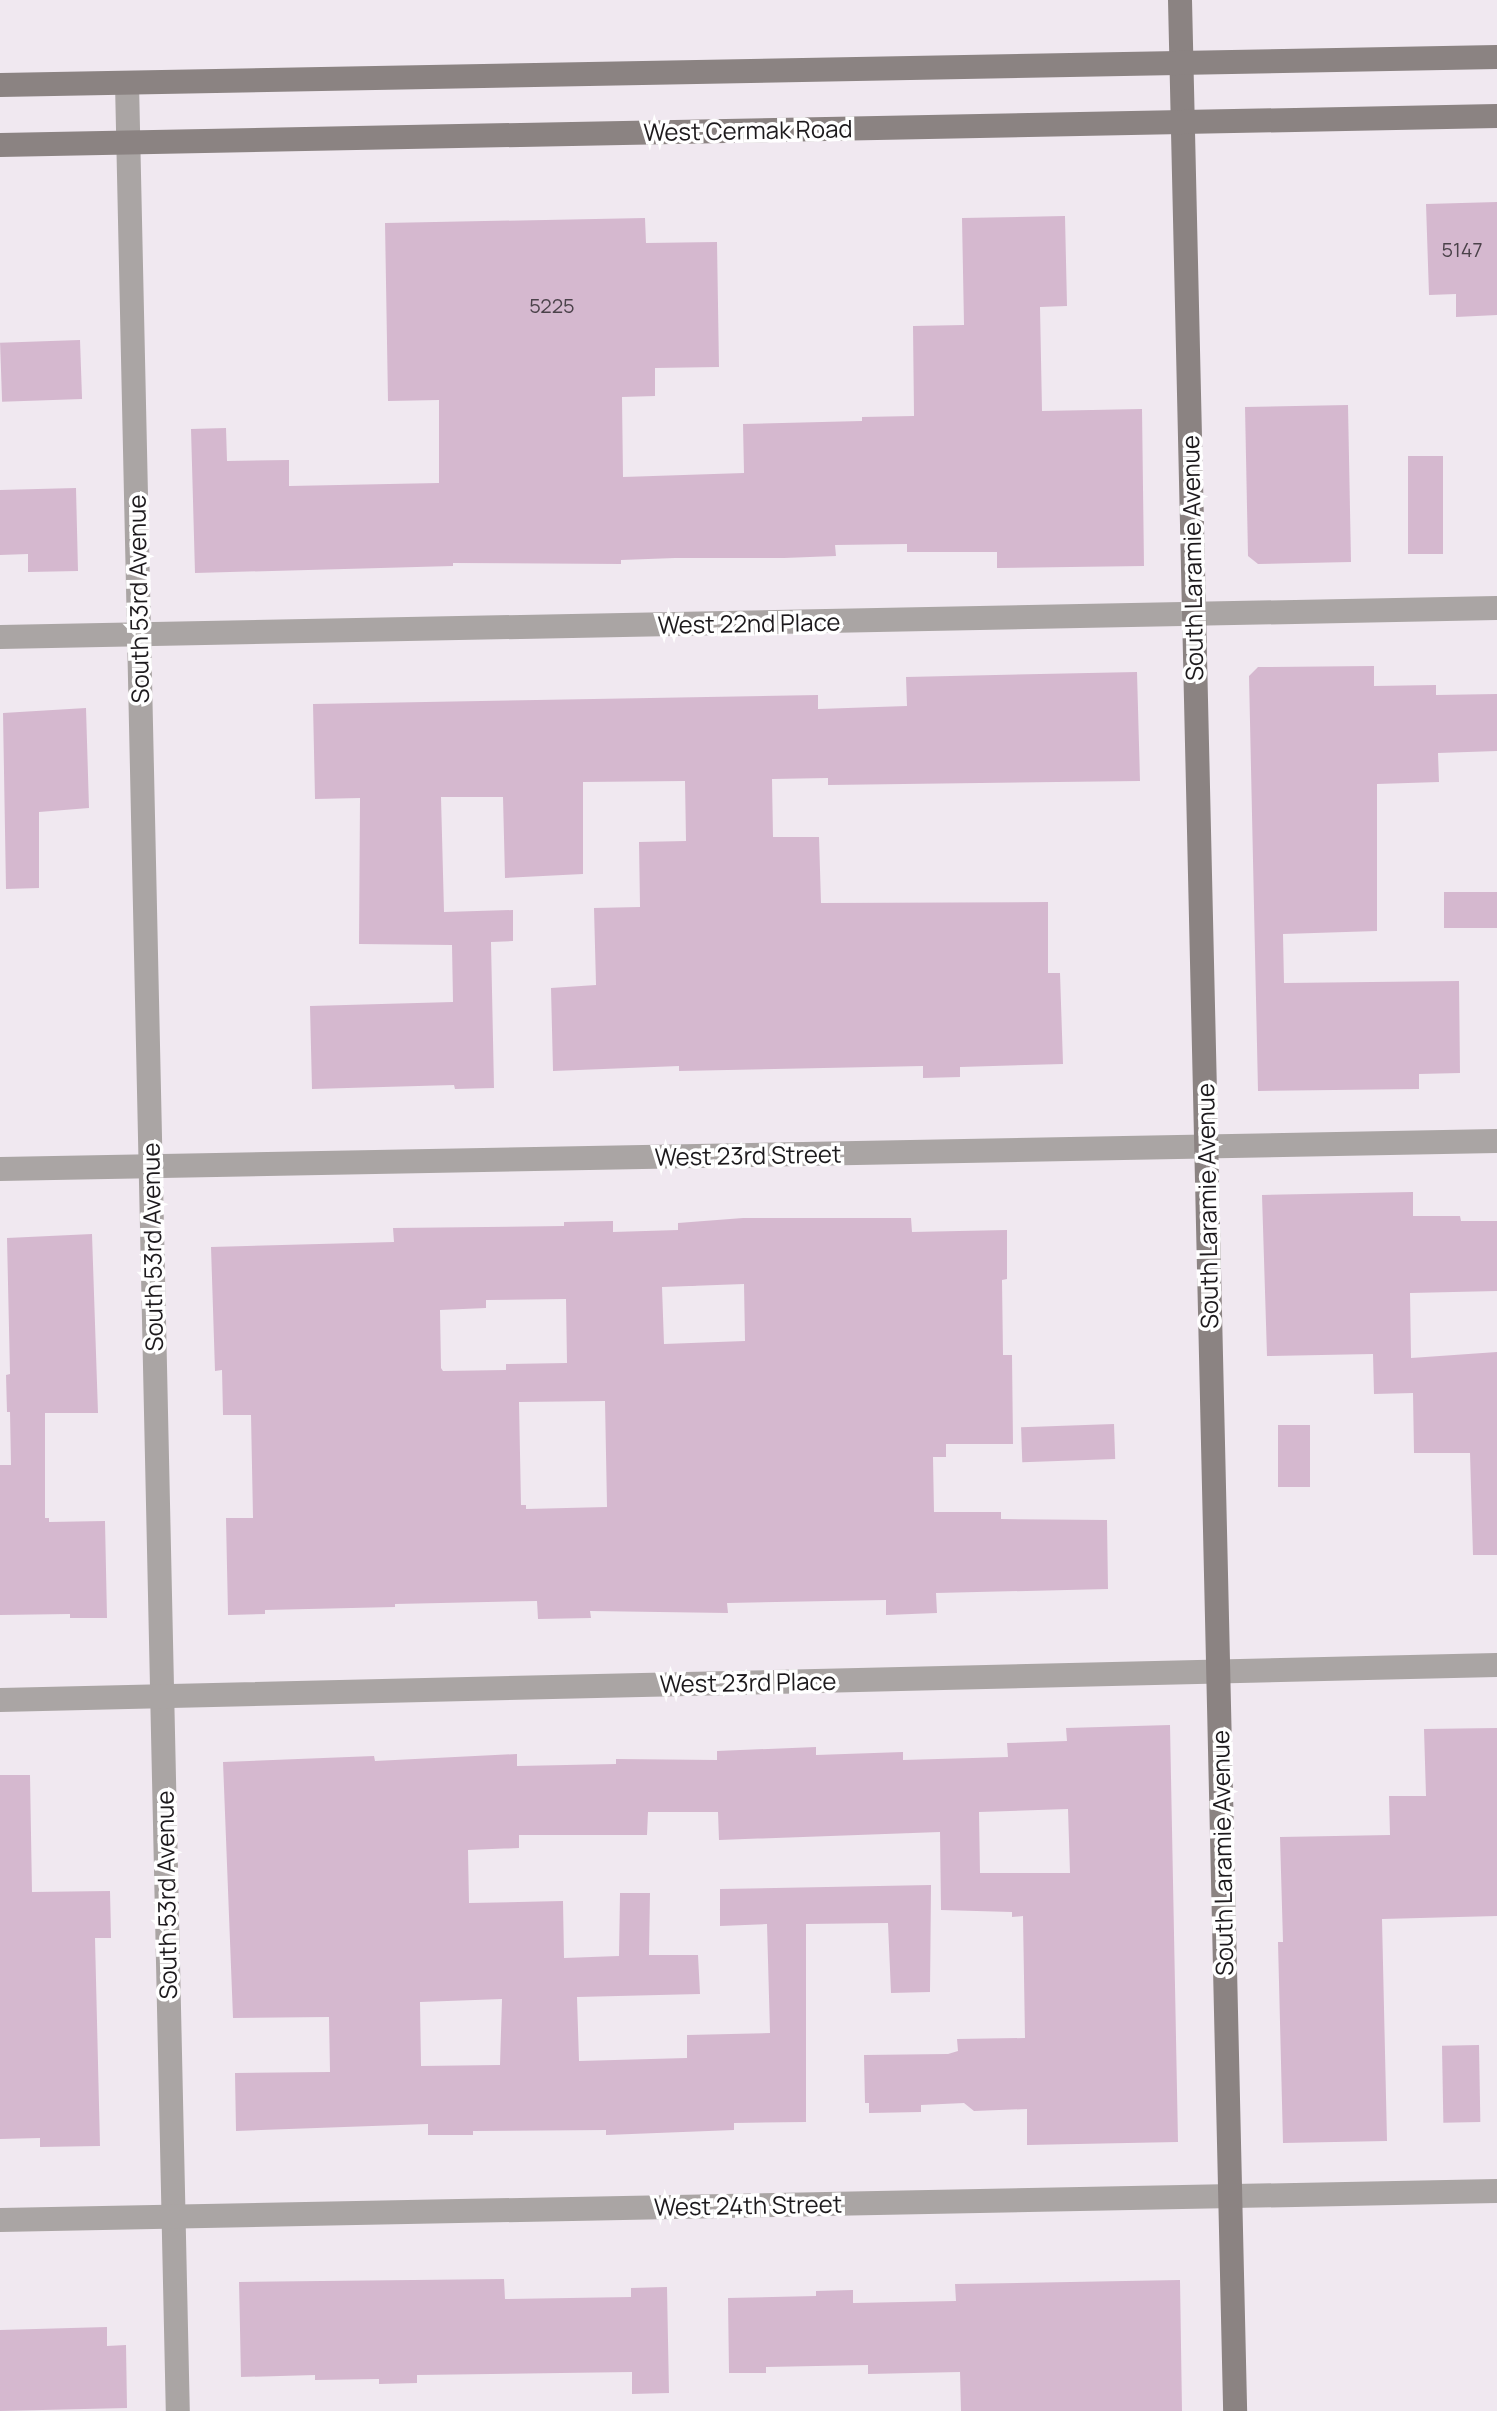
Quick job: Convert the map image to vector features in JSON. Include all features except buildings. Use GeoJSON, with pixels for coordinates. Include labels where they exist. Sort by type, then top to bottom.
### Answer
{"type":"FeatureCollection","features":[{"type":"Feature","properties":{"kind":"main road","name":"South Laramie Avenue"},"geometry":{"type":"LineString","coordinates":[[1180,0],[1235,2411]]}},
{"type":"Feature","properties":{"kind":"main road"},"geometry":{"type":"LineString","coordinates":[[0,85],[1497,57]]}},
{"type":"Feature","properties":{"kind":"main road","name":"West Cermak Road"},"geometry":{"type":"LineString","coordinates":[[0,145],[1497,116]]}},
{"type":"Feature","properties":{"kind":"street","name":"South 53rd Avenue"},"geometry":{"type":"LineString","coordinates":[[127,83],[178,2411]]}},
{"type":"Feature","properties":{"kind":"street","name":"West 22nd Place"},"geometry":{"type":"LineString","coordinates":[[0,637],[1497,608]]}},
{"type":"Feature","properties":{"kind":"street","name":"West 23rd Street"},"geometry":{"type":"LineString","coordinates":[[0,1169],[1497,1141]]}},
{"type":"Feature","properties":{"kind":"street","name":"West 23rd Place"},"geometry":{"type":"LineString","coordinates":[[0,1700],[1497,1665]]}},
{"type":"Feature","properties":{"kind":"street","name":"West 24th Street"},"geometry":{"type":"LineString","coordinates":[[0,2220],[1497,2191]]}}]}
